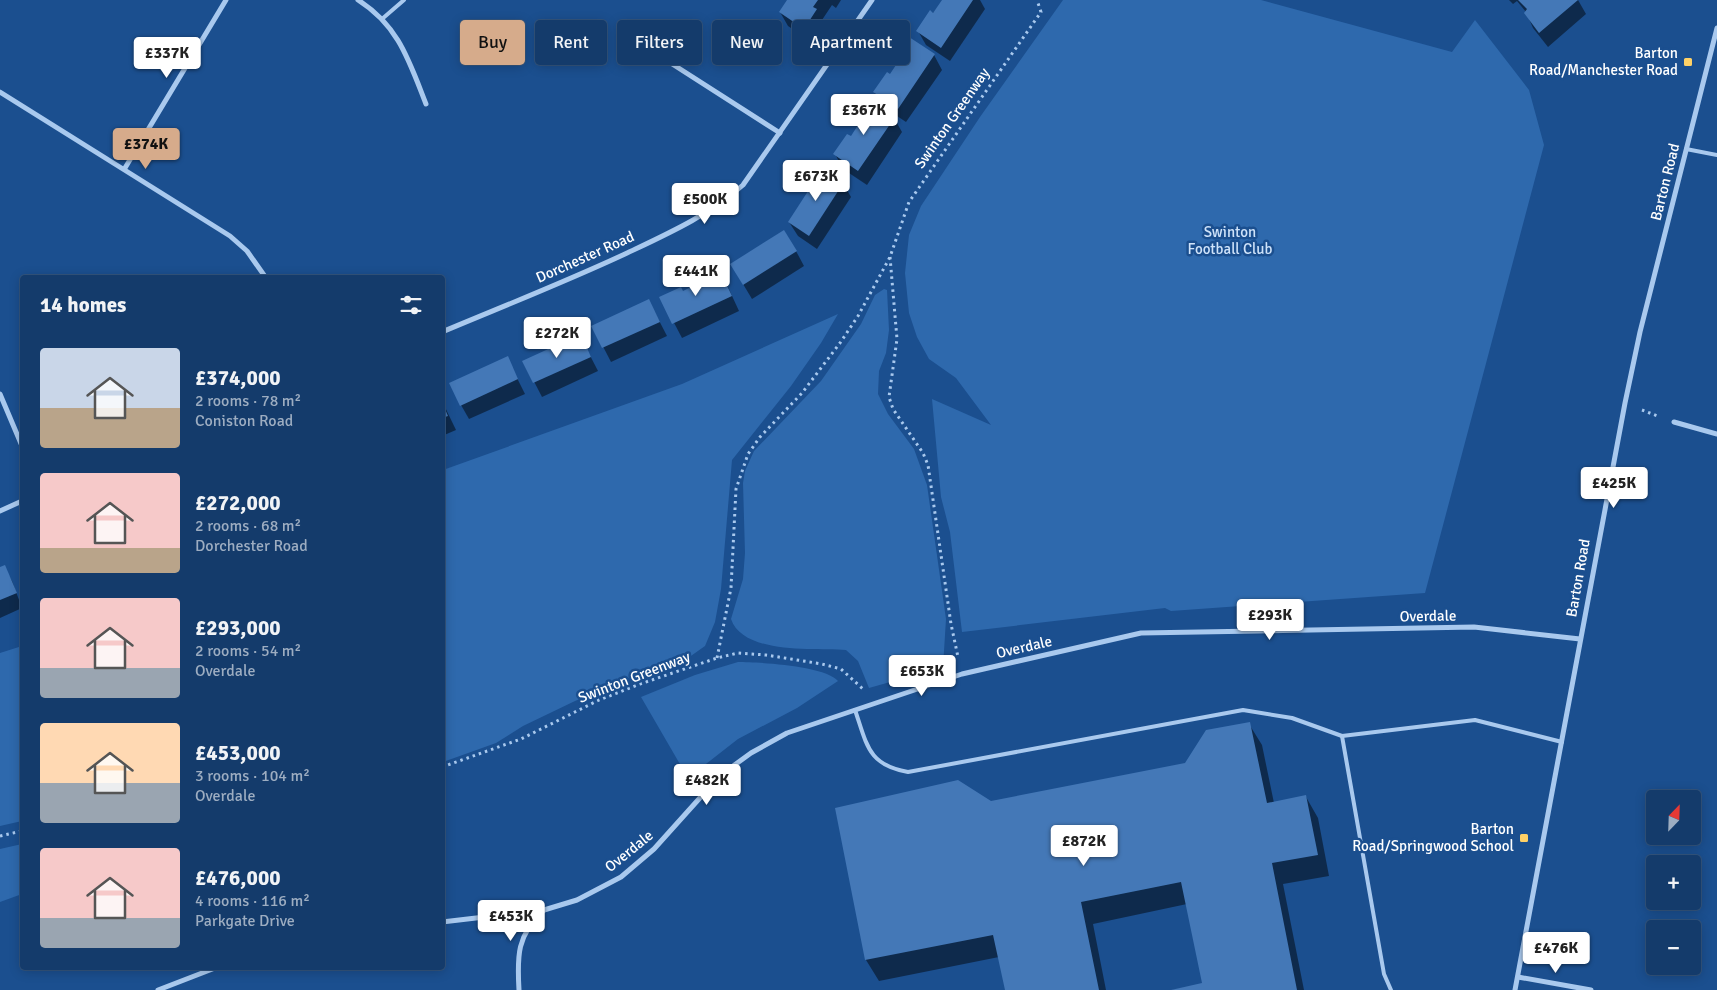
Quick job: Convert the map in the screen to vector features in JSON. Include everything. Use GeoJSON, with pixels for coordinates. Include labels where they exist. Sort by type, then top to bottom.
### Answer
{"type":"FeatureCollection","features":[{"type":"Feature","properties":{"kind":"street"},"geometry":{"type":"LineString","coordinates":[[125,168],[226,0]]}},
{"type":"Feature","properties":{"kind":"street"},"geometry":{"type":"LineString","coordinates":[[358,0],[382,19],[403,46],[426,104]]}},
{"type":"Feature","properties":{"kind":"street","name":"Dorchester Road"},"geometry":{"type":"LineString","coordinates":[[445,331],[577,276],[689,224],[726,200],[743,185],[872,0]]}},
{"type":"Feature","properties":{"kind":"street","name":"Barton Road"},"geometry":{"type":"LineString","coordinates":[[1515,990],[1625,403],[1640,332],[1717,28]]}},
{"type":"Feature","properties":{"kind":"street"},"geometry":{"type":"LineString","coordinates":[[674,65],[780,134]]}},
{"type":"Feature","properties":{"kind":"street"},"geometry":{"type":"LineString","coordinates":[[0,92],[125,168],[230,236],[247,251],[264,275]]}},
{"type":"Feature","properties":{"kind":"street"},"geometry":{"type":"LineString","coordinates":[[0,394],[20,441]]}},
{"type":"Feature","properties":{"kind":"street"},"geometry":{"type":"LineString","coordinates":[[1674,422],[1717,434]]}},
{"type":"Feature","properties":{"kind":"street"},"geometry":{"type":"LineString","coordinates":[[0,511],[20,502]]}},
{"type":"Feature","properties":{"kind":"street","name":"Overdale"},"geometry":{"type":"LineString","coordinates":[[445,922],[544,910],[577,900],[621,877],[654,848],[729,769],[751,753],[787,733],[962,674],[1141,633],[1474,628],[1580,639]]}},
{"type":"Feature","properties":{"kind":"street","name":"Overdale"},"geometry":{"type":"LineString","coordinates":[[519,990],[520,949],[524,934],[529,924],[544,910]]}},
{"type":"Feature","properties":{"kind":"street"},"geometry":{"type":"LineString","coordinates":[[158,990],[210,970]]}},
{"type":"Feature","properties":{"kind":"street"},"geometry":{"type":"LineString","coordinates":[[1518,977],[1591,990]]}},
{"type":"Feature","properties":{"kind":"lane"},"geometry":{"type":"LineString","coordinates":[[382,19],[404,0]]}},
{"type":"Feature","properties":{"kind":"lane"},"geometry":{"type":"LineString","coordinates":[[1686,149],[1717,154]]}},
{"type":"Feature","properties":{"kind":"lane"},"geometry":{"type":"LineString","coordinates":[[855,710],[868,748],[877,761],[890,769],[908,772],[1244,710],[1292,718],[1342,736],[1475,720],[1562,742]]}},
{"type":"Feature","properties":{"kind":"lane"},"geometry":{"type":"LineString","coordinates":[[1342,736],[1384,974],[1391,990]]}},
{"type":"Feature","properties":{"kind":"path","name":"Swinton Greenway"},"geometry":{"type":"LineString","coordinates":[[890,257],[908,202],[992,81],[1028,34],[1041,12],[1038,0]]}},
{"type":"Feature","properties":{"kind":"path"},"geometry":{"type":"LineString","coordinates":[[717,658],[731,588],[736,489],[742,466],[760,437],[802,393],[840,343],[858,316],[890,257]]}},
{"type":"Feature","properties":{"kind":"path"},"geometry":{"type":"LineString","coordinates":[[890,257],[897,339],[889,398],[893,409],[923,453],[928,465],[951,624],[962,674]]}},
{"type":"Feature","properties":{"kind":"path"},"geometry":{"type":"LineString","coordinates":[[1625,403],[1674,422]]}},
{"type":"Feature","properties":{"kind":"path","name":"Swinton Greenway"},"geometry":{"type":"LineString","coordinates":[[445,766],[521,739],[599,700],[640,684],[717,658],[738,653],[766,655],[841,669],[876,702]]}},
{"type":"Feature","properties":{"kind":"path"},"geometry":{"type":"LineString","coordinates":[[0,836],[20,831]]}},
{"type":"Feature","properties":{"kind":"green space","name":"Swinton Football Club"},"geometry":{"type":"Polygon","coordinates":[[[1063,0],[1261,0],[1452,52],[1475,20],[1529,90],[1544,145],[1425,593],[1171,611],[1165,608],[962,632],[950,532],[941,497],[932,399],[991,425],[956,378],[929,359],[917,337],[909,313],[905,273],[909,235],[921,206],[980,117],[1063,0]]]}},
{"type":"Feature","properties":{"kind":"green space"},"geometry":{"type":"Polygon","coordinates":[[[884,289],[887,290],[889,330],[886,353],[879,371],[878,394],[888,414],[914,449],[927,485],[946,619],[943,667],[869,688],[858,661],[846,650],[800,649],[765,644],[750,639],[738,631],[731,619],[743,579],[745,553],[743,483],[745,471],[754,451],[821,381],[861,324],[875,295],[884,289]]]}},
{"type":"Feature","properties":{"kind":"green space"},"geometry":{"type":"Polygon","coordinates":[[[838,314],[821,343],[791,386],[732,460],[721,589],[715,622],[705,646],[688,658],[626,679],[523,726],[496,743],[445,761],[445,469],[682,384],[838,314]]]}},
{"type":"Feature","properties":{"kind":"green space"},"geometry":{"type":"Polygon","coordinates":[[[20,647],[20,821],[0,826],[0,653],[20,647]]]}},
{"type":"Feature","properties":{"kind":"green space"},"geometry":{"type":"Polygon","coordinates":[[[738,662],[807,668],[831,676],[838,681],[797,708],[738,739],[688,778],[641,697],[695,675],[738,662]]]}},
{"type":"Feature","properties":{"kind":"green space"},"geometry":{"type":"Polygon","coordinates":[[[20,844],[20,895],[0,902],[0,849],[20,844]]]}},
{"type":"Feature","properties":{"kind":"building"},"geometry":{"type":"Polygon","coordinates":[[[787,0],[818,0],[813,7],[817,9],[810,20],[792,21],[779,12],[787,0]]]}},
{"type":"Feature","properties":{"kind":"building"},"geometry":{"type":"Polygon","coordinates":[[[942,0],[973,0],[941,48],[916,31],[930,10],[933,13],[942,0]]]}},
{"type":"Feature","properties":{"kind":"building"},"geometry":{"type":"Polygon","coordinates":[[[1518,0],[1578,0],[1539,33],[1524,13],[1527,9],[1518,0]]]}},
{"type":"Feature","properties":{"kind":"building"},"geometry":{"type":"Polygon","coordinates":[[[910,38],[935,54],[898,109],[873,92],[887,72],[890,74],[896,65],[910,65],[910,38]]]}},
{"type":"Feature","properties":{"kind":"building"},"geometry":{"type":"Polygon","coordinates":[[[870,100],[895,117],[858,171],[833,154],[847,134],[851,136],[860,122],[856,120],[870,100]]]}},
{"type":"Feature","properties":{"kind":"building"},"geometry":{"type":"Polygon","coordinates":[[[823,168],[844,182],[809,236],[788,222],[823,168]]]}},
{"type":"Feature","properties":{"kind":"building"},"geometry":{"type":"Polygon","coordinates":[[[784,230],[797,251],[743,285],[730,264],[784,230]]]}},
{"type":"Feature","properties":{"kind":"building"},"geometry":{"type":"Polygon","coordinates":[[[719,269],[732,296],[672,324],[659,297],[681,287],[683,291],[699,283],[697,279],[719,269]]]}},
{"type":"Feature","properties":{"kind":"building"},"geometry":{"type":"Polygon","coordinates":[[[649,299],[660,322],[602,348],[591,326],[649,299]]]}},
{"type":"Feature","properties":{"kind":"building"},"geometry":{"type":"Polygon","coordinates":[[[581,334],[591,357],[533,383],[522,361],[581,334]]]}},
{"type":"Feature","properties":{"kind":"building"},"geometry":{"type":"Polygon","coordinates":[[[508,356],[518,379],[460,406],[449,383],[508,356]]]}},
{"type":"Feature","properties":{"kind":"building"},"geometry":{"type":"Polygon","coordinates":[[[5,565],[17,593],[0,600],[0,567],[5,565]]]}},
{"type":"Feature","properties":{"kind":"building"},"geometry":{"type":"Polygon","coordinates":[[[1250,722],[1267,803],[1306,795],[1318,855],[1272,863],[1297,990],[1171,990],[1202,983],[1181,882],[1081,902],[1099,990],[1005,990],[993,935],[865,960],[835,808],[958,780],[991,801],[1185,763],[1206,730],[1250,722]]]}},
{"type":"Feature","properties":{"kind":"place","name":"Barton Road/Manchester Road"},"geometry":{"type":"Point","coordinates":[1688,62]}},
{"type":"Feature","properties":{"kind":"place","name":"Barton Road/Springwood School"},"geometry":{"type":"Point","coordinates":[1524,838]}}]}
